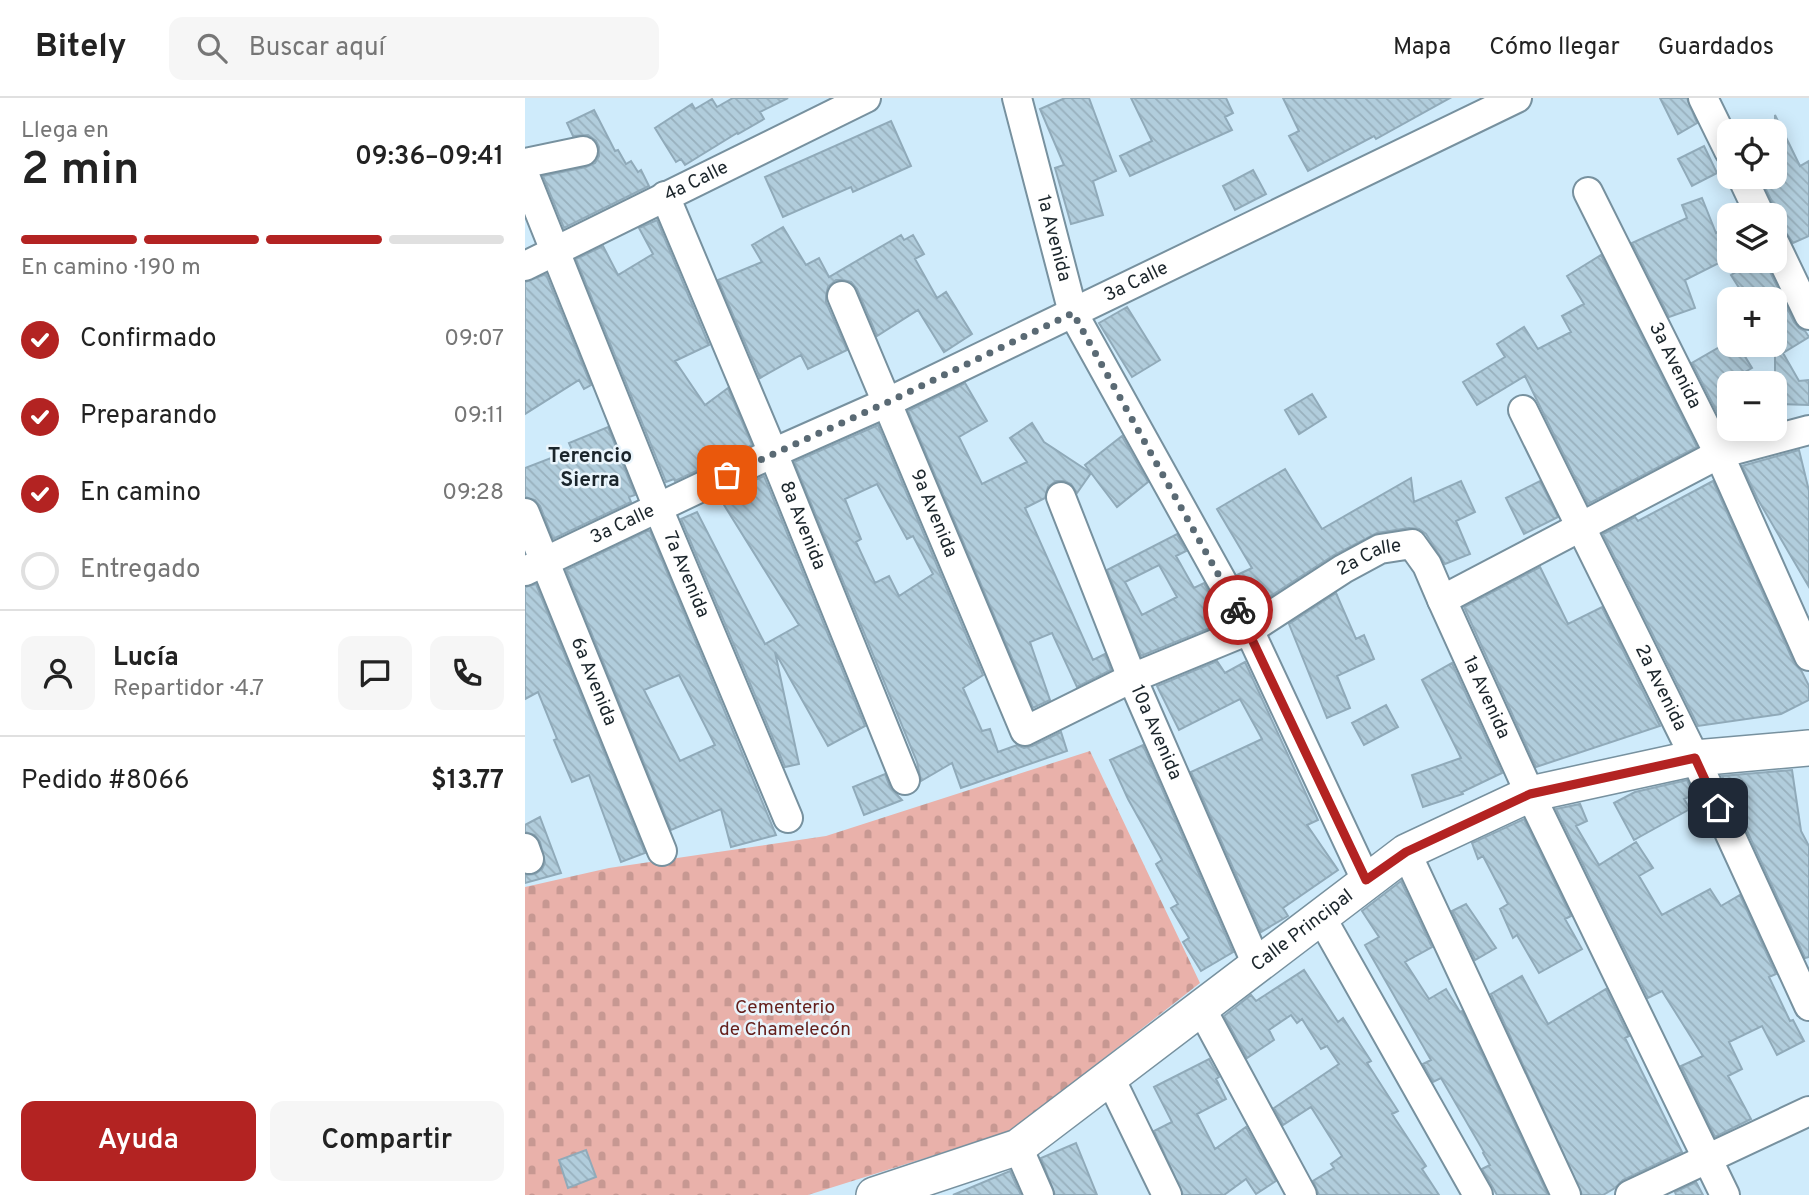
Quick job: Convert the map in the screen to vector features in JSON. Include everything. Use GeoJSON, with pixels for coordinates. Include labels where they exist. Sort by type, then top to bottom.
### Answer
{"type":"FeatureCollection","features":[{"type":"Feature","properties":{"kind":"street","name":"4a Calle"},"geometry":{"type":"LineString","coordinates":[[525,266],[866,98]]}},
{"type":"Feature","properties":{"kind":"street","name":"1a Avenida"},"geometry":{"type":"LineString","coordinates":[[1017,98],[1073,313],[1249,630],[1366,880]]}},
{"type":"Feature","properties":{"kind":"street","name":"3a Calle"},"geometry":{"type":"LineString","coordinates":[[535,567],[773,453],[888,402],[1517,98]]}},
{"type":"Feature","properties":{"kind":"street"},"geometry":{"type":"LineString","coordinates":[[1703,98],[1717,127]]}},
{"type":"Feature","properties":{"kind":"street"},"geometry":{"type":"LineString","coordinates":[[525,163],[583,151]]}},
{"type":"Feature","properties":{"kind":"street","name":"7a Avenida"},"geometry":{"type":"LineString","coordinates":[[525,176],[787,818]]}},
{"type":"Feature","properties":{"kind":"street","name":"3a Avenida"},"geometry":{"type":"LineString","coordinates":[[1588,191],[1719,454],[1809,656]]}},
{"type":"Feature","properties":{"kind":"street","name":"8a Avenida"},"geometry":{"type":"LineString","coordinates":[[665,196],[773,453],[905,780]]}},
{"type":"Feature","properties":{"kind":"street"},"geometry":{"type":"LineString","coordinates":[[1787,269],[1809,315]]}},
{"type":"Feature","properties":{"kind":"street","name":"9a Avenida"},"geometry":{"type":"LineString","coordinates":[[842,296],[1024,731]]}},
{"type":"Feature","properties":{"kind":"street","name":"2a Avenida"},"geometry":{"type":"LineString","coordinates":[[1523,410],[1695,758],[1809,1006]]}},
{"type":"Feature","properties":{"kind":"street"},"geometry":{"type":"LineString","coordinates":[[1442,600],[1719,454],[1809,430]]}},
{"type":"Feature","properties":{"kind":"street","name":"10a Avenida"},"geometry":{"type":"LineString","coordinates":[[1061,497],[1132,678],[1258,965]]}},
{"type":"Feature","properties":{"kind":"street","name":"6a Avenida"},"geometry":{"type":"LineString","coordinates":[[525,513],[535,567],[662,851]]}},
{"type":"Feature","properties":{"kind":"street","name":"2a Calle"},"geometry":{"type":"LineString","coordinates":[[1024,731],[1132,678],[1249,630],[1343,569],[1380,549],[1412,544],[1427,565],[1442,600]]}},
{"type":"Feature","properties":{"kind":"street","name":"1a Avenida"},"geometry":{"type":"LineString","coordinates":[[1442,600],[1530,794],[1725,1195]]}},
{"type":"Feature","properties":{"kind":"street","name":"Calle Principal"},"geometry":{"type":"LineString","coordinates":[[889,1193],[1017,1147],[1406,852],[1530,794],[1695,758],[1809,748]]}},
{"type":"Feature","properties":{"kind":"street"},"geometry":{"type":"LineString","coordinates":[[1406,852],[1566,1195]]}},
{"type":"Feature","properties":{"kind":"street"},"geometry":{"type":"LineString","coordinates":[[1321,917],[1478,1195]]}},
{"type":"Feature","properties":{"kind":"street"},"geometry":{"type":"LineString","coordinates":[[1201,1008],[1302,1195]]}},
{"type":"Feature","properties":{"kind":"street"},"geometry":{"type":"LineString","coordinates":[[1110,1078],[1167,1195]]}},
{"type":"Feature","properties":{"kind":"street"},"geometry":{"type":"LineString","coordinates":[[1630,1195],[1809,1111]]}},
{"type":"Feature","properties":{"kind":"street"},"geometry":{"type":"LineString","coordinates":[[1017,1147],[1039,1195]]}},
{"type":"Feature","properties":{"kind":"green space","name":"Cementerio de Chamelecón"},"geometry":{"type":"Polygon","coordinates":[[[1090,751],[1200,983],[1011,1131],[808,1195],[525,1195],[525,887],[609,868],[826,836],[1090,751]]]}},
{"type":"Feature","properties":{"kind":"building"},"geometry":{"type":"Polygon","coordinates":[[[733,98],[788,98],[760,112],[764,119],[685,165],[681,159],[676,162],[655,128],[692,104],[695,109],[712,99],[717,107],[733,98]]]}},
{"type":"Feature","properties":{"kind":"building"},"geometry":{"type":"Polygon","coordinates":[[[1065,98],[1089,98],[1116,171],[1093,181],[1103,215],[1071,224],[1055,168],[1064,165],[1040,109],[1065,98]]]}},
{"type":"Feature","properties":{"kind":"building"},"geometry":{"type":"Polygon","coordinates":[[[1131,98],[1226,98],[1233,113],[1225,117],[1232,130],[1130,176],[1120,156],[1152,141],[1131,98]]]}},
{"type":"Feature","properties":{"kind":"building"},"geometry":{"type":"Polygon","coordinates":[[[1283,98],[1450,98],[1376,139],[1374,136],[1308,171],[1289,136],[1299,131],[1283,98]]]}},
{"type":"Feature","properties":{"kind":"building"},"geometry":{"type":"Polygon","coordinates":[[[1660,98],[1687,98],[1697,123],[1678,134],[1660,98]]]}},
{"type":"Feature","properties":{"kind":"building"},"geometry":{"type":"Polygon","coordinates":[[[594,110],[615,151],[618,150],[626,164],[631,161],[638,172],[641,170],[649,186],[564,228],[543,176],[595,163],[599,156],[596,141],[588,135],[573,136],[567,123],[594,110]]]}},
{"type":"Feature","properties":{"kind":"building"},"geometry":{"type":"Polygon","coordinates":[[[891,121],[911,166],[853,192],[851,187],[783,217],[765,177],[891,121]]]}},
{"type":"Feature","properties":{"kind":"building"},"geometry":{"type":"Polygon","coordinates":[[[1787,139],[1800,166],[1809,161],[1809,236],[1793,243],[1787,234],[1787,203],[1773,203],[1766,189],[1787,189],[1787,139]]]}},
{"type":"Feature","properties":{"kind":"building"},"geometry":{"type":"Polygon","coordinates":[[[1704,146],[1717,173],[1692,186],[1678,159],[1704,146]]]}},
{"type":"Feature","properties":{"kind":"building"},"geometry":{"type":"Polygon","coordinates":[[[1253,170],[1266,194],[1235,210],[1223,186],[1253,170]]]}},
{"type":"Feature","properties":{"kind":"building"},"geometry":{"type":"Polygon","coordinates":[[[1702,198],[1717,232],[1717,264],[1685,280],[1695,308],[1669,317],[1632,243],[1687,218],[1682,205],[1702,198]]]}},
{"type":"Feature","properties":{"kind":"building"},"geometry":{"type":"Polygon","coordinates":[[[657,220],[709,345],[675,361],[705,405],[728,388],[752,445],[675,481],[666,482],[576,259],[603,246],[618,275],[653,254],[639,228],[657,220]]]}},
{"type":"Feature","properties":{"kind":"building"},"geometry":{"type":"Polygon","coordinates":[[[783,227],[806,265],[819,258],[829,277],[901,235],[904,240],[913,235],[924,254],[915,259],[937,298],[946,292],[972,334],[944,352],[918,310],[877,336],[857,289],[851,282],[836,280],[828,287],[826,302],[847,350],[808,369],[801,355],[760,378],[718,280],[762,262],[752,245],[783,227]]]}},
{"type":"Feature","properties":{"kind":"building"},"geometry":{"type":"Polygon","coordinates":[[[1601,255],[1697,447],[1588,504],[1525,376],[1477,405],[1463,382],[1505,357],[1497,344],[1524,327],[1538,349],[1571,332],[1562,316],[1584,304],[1567,276],[1601,255]]]}},
{"type":"Feature","properties":{"kind":"building"},"geometry":{"type":"Polygon","coordinates":[[[1771,273],[1777,287],[1738,287],[1731,275],[1771,273]]]}},
{"type":"Feature","properties":{"kind":"building"},"geometry":{"type":"Polygon","coordinates":[[[546,274],[591,385],[584,389],[579,380],[525,414],[525,282],[546,274]]]}},
{"type":"Feature","properties":{"kind":"building"},"geometry":{"type":"Polygon","coordinates":[[[1127,307],[1160,360],[1132,377],[1099,323],[1127,307]]]}},
{"type":"Feature","properties":{"kind":"building"},"geometry":{"type":"Polygon","coordinates":[[[1787,307],[1794,322],[1809,337],[1787,351],[1787,307]]]}},
{"type":"Feature","properties":{"kind":"building"},"geometry":{"type":"Polygon","coordinates":[[[1717,348],[1717,357],[1745,357],[1752,368],[1747,371],[1717,371],[1717,412],[1692,363],[1717,348]]]}},
{"type":"Feature","properties":{"kind":"building"},"geometry":{"type":"Polygon","coordinates":[[[1775,357],[1785,357],[1799,381],[1809,380],[1809,405],[1787,404],[1787,371],[1775,371],[1775,357]]]}},
{"type":"Feature","properties":{"kind":"building"},"geometry":{"type":"Polygon","coordinates":[[[965,383],[987,421],[959,437],[982,484],[1027,462],[1010,438],[1032,423],[1044,442],[1091,473],[1077,493],[1071,484],[1056,481],[1048,487],[1045,498],[1025,508],[1093,660],[1105,654],[1111,670],[1077,687],[1052,633],[1030,642],[1050,700],[1033,708],[908,411],[965,383]]]}},
{"type":"Feature","properties":{"kind":"building"},"geometry":{"type":"Polygon","coordinates":[[[1312,394],[1326,417],[1299,434],[1285,410],[1312,394]]]}},
{"type":"Feature","properties":{"kind":"building"},"geometry":{"type":"Polygon","coordinates":[[[878,425],[983,675],[963,688],[982,731],[990,729],[998,752],[1017,745],[1024,748],[1032,746],[1061,732],[1067,751],[961,788],[952,763],[921,781],[917,762],[794,462],[878,425]],[[877,484],[845,499],[861,539],[856,542],[875,583],[889,576],[899,596],[933,574],[913,536],[907,539],[877,484]]]}},
{"type":"Feature","properties":{"kind":"building"},"geometry":{"type":"Polygon","coordinates":[[[608,427],[635,495],[629,497],[631,502],[553,539],[540,506],[535,500],[525,497],[525,468],[572,450],[569,443],[608,427]]]}},
{"type":"Feature","properties":{"kind":"building"},"geometry":{"type":"Polygon","coordinates":[[[1122,436],[1148,482],[1117,507],[1085,465],[1122,436]]]}},
{"type":"Feature","properties":{"kind":"building"},"geometry":{"type":"Polygon","coordinates":[[[1799,450],[1809,491],[1809,587],[1757,498],[1742,466],[1799,450]]]}},
{"type":"Feature","properties":{"kind":"building"},"geometry":{"type":"Polygon","coordinates":[[[1285,469],[1322,529],[1411,478],[1414,502],[1461,481],[1475,512],[1456,521],[1470,554],[1445,564],[1426,534],[1419,529],[1377,533],[1334,555],[1255,606],[1237,575],[1252,568],[1217,509],[1285,469]]]}},
{"type":"Feature","properties":{"kind":"building"},"geometry":{"type":"Polygon","coordinates":[[[764,476],[865,726],[828,746],[775,652],[799,764],[785,767],[681,519],[697,512],[765,644],[799,625],[719,497],[764,476]]]}},
{"type":"Feature","properties":{"kind":"building"},"geometry":{"type":"Polygon","coordinates":[[[1540,481],[1558,517],[1524,534],[1506,498],[1540,481]]]}},
{"type":"Feature","properties":{"kind":"building"},"geometry":{"type":"Polygon","coordinates":[[[1713,481],[1794,663],[1809,686],[1809,700],[1781,714],[1698,726],[1603,534],[1635,517],[1638,521],[1713,481]]]}},
{"type":"Feature","properties":{"kind":"building"},"geometry":{"type":"Polygon","coordinates":[[[650,531],[776,835],[731,847],[721,809],[671,830],[566,570],[650,531]],[[679,675],[644,690],[680,761],[715,745],[679,675]]]}},
{"type":"Feature","properties":{"kind":"building"},"geometry":{"type":"Polygon","coordinates":[[[1177,534],[1186,551],[1176,556],[1194,588],[1204,583],[1225,622],[1141,656],[1107,570],[1177,534]],[[1159,565],[1125,582],[1142,615],[1177,597],[1159,565]]]}},
{"type":"Feature","properties":{"kind":"building"},"geometry":{"type":"Polygon","coordinates":[[[1540,567],[1568,624],[1602,607],[1660,726],[1536,767],[1464,607],[1540,567]]]}},
{"type":"Feature","properties":{"kind":"building"},"geometry":{"type":"Polygon","coordinates":[[[536,584],[645,853],[621,862],[589,775],[572,782],[538,692],[525,699],[525,587],[536,584]]]}},
{"type":"Feature","properties":{"kind":"building"},"geometry":{"type":"Polygon","coordinates":[[[1336,593],[1356,639],[1364,635],[1374,659],[1337,676],[1350,708],[1327,718],[1289,624],[1336,593]]]}},
{"type":"Feature","properties":{"kind":"building"},"geometry":{"type":"Polygon","coordinates":[[[1217,661],[1225,673],[1245,662],[1318,820],[1307,825],[1338,870],[1283,908],[1288,916],[1261,932],[1191,772],[1262,739],[1240,699],[1179,730],[1157,686],[1217,661]]]}},
{"type":"Feature","properties":{"kind":"building"},"geometry":{"type":"Polygon","coordinates":[[[1452,663],[1502,773],[1462,792],[1463,794],[1423,807],[1412,775],[1461,758],[1422,680],[1452,663]]]}},
{"type":"Feature","properties":{"kind":"building"},"geometry":{"type":"Polygon","coordinates":[[[1386,705],[1398,727],[1364,745],[1352,723],[1386,705]]]}},
{"type":"Feature","properties":{"kind":"building"},"geometry":{"type":"Polygon","coordinates":[[[1143,745],[1233,952],[1201,971],[1183,942],[1189,938],[1171,908],[1178,904],[1156,864],[1162,860],[1110,760],[1143,745]]]}},
{"type":"Feature","properties":{"kind":"building"},"geometry":{"type":"Polygon","coordinates":[[[1792,770],[1801,831],[1809,846],[1809,957],[1805,958],[1722,776],[1792,770]]]}},
{"type":"Feature","properties":{"kind":"building"},"geometry":{"type":"Polygon","coordinates":[[[885,774],[890,787],[902,800],[864,815],[853,787],[885,774]]]}},
{"type":"Feature","properties":{"kind":"building"},"geometry":{"type":"Polygon","coordinates":[[[1687,780],[1694,795],[1684,799],[1690,809],[1634,840],[1614,803],[1635,792],[1687,780]]]}},
{"type":"Feature","properties":{"kind":"building"},"geometry":{"type":"Polygon","coordinates":[[[1580,804],[1587,821],[1576,826],[1599,865],[1636,842],[1653,868],[1639,876],[1662,915],[1710,889],[1721,906],[1740,895],[1776,974],[1769,977],[1790,1021],[1793,1020],[1804,1041],[1777,1055],[1762,1026],[1729,1042],[1742,1069],[1728,1076],[1751,1119],[1715,1137],[1681,1066],[1703,1056],[1662,991],[1648,998],[1556,809],[1580,804]]]}},
{"type":"Feature","properties":{"kind":"building"},"geometry":{"type":"Polygon","coordinates":[[[540,817],[561,873],[525,883],[525,875],[535,874],[545,863],[540,842],[535,835],[525,832],[525,825],[540,817]]]}},
{"type":"Feature","properties":{"kind":"building"},"geometry":{"type":"Polygon","coordinates":[[[1524,819],[1571,916],[1565,919],[1582,949],[1539,973],[1517,935],[1513,938],[1500,909],[1508,904],[1483,856],[1478,859],[1472,843],[1524,819]]]}},
{"type":"Feature","properties":{"kind":"building"},"geometry":{"type":"Polygon","coordinates":[[[1401,881],[1432,947],[1405,962],[1429,999],[1446,989],[1460,1012],[1462,1011],[1548,1195],[1497,1195],[1482,1169],[1490,1165],[1484,1152],[1441,1078],[1433,1082],[1423,1064],[1431,1060],[1365,945],[1379,937],[1362,911],[1401,881]]]}},
{"type":"Feature","properties":{"kind":"building"},"geometry":{"type":"Polygon","coordinates":[[[1466,904],[1496,948],[1475,960],[1452,911],[1466,904]]]}},
{"type":"Feature","properties":{"kind":"building"},"geometry":{"type":"Polygon","coordinates":[[[1304,970],[1338,1022],[1343,1018],[1371,1061],[1367,1063],[1398,1111],[1392,1114],[1426,1166],[1422,1169],[1439,1195],[1319,1195],[1313,1181],[1334,1168],[1331,1164],[1342,1156],[1311,1107],[1283,1125],[1274,1108],[1339,1064],[1327,1046],[1321,1049],[1302,1019],[1297,1023],[1291,1015],[1269,1030],[1274,1040],[1247,1058],[1224,1016],[1251,995],[1256,1001],[1304,970]]]}},
{"type":"Feature","properties":{"kind":"building"},"geometry":{"type":"Polygon","coordinates":[[[1522,976],[1548,1024],[1606,989],[1629,1036],[1625,1038],[1682,1152],[1623,1180],[1603,1195],[1582,1195],[1491,994],[1522,976]]]}},
{"type":"Feature","properties":{"kind":"building"},"geometry":{"type":"Polygon","coordinates":[[[1209,1059],[1219,1077],[1216,1079],[1226,1099],[1197,1114],[1215,1149],[1246,1127],[1276,1181],[1256,1194],[1246,1179],[1224,1195],[1183,1195],[1154,1131],[1172,1122],[1154,1087],[1209,1059]]]}},
{"type":"Feature","properties":{"kind":"building"},"geometry":{"type":"Polygon","coordinates":[[[1076,1143],[1097,1195],[1055,1195],[1041,1158],[1076,1143]]]}},
{"type":"Feature","properties":{"kind":"building"},"geometry":{"type":"Polygon","coordinates":[[[586,1150],[596,1177],[568,1188],[559,1160],[586,1150]]]}},
{"type":"Feature","properties":{"kind":"building"},"geometry":{"type":"Polygon","coordinates":[[[1010,1171],[1021,1195],[953,1195],[1010,1171]]]}},
{"type":"Feature","properties":{"kind":"building"},"geometry":{"type":"Polygon","coordinates":[[[1696,1182],[1703,1195],[1676,1195],[1675,1192],[1696,1182]]]}},
{"type":"Feature","properties":{"kind":"way so far"},"geometry":{"type":"LineString","coordinates":[[727,475],[888,402],[1073,313],[1238,610]]}},
{"type":"Feature","properties":{"kind":"district","name":"Terencio Sierra"},"geometry":{"type":"Point","coordinates":[590,468]}},
{"type":"Feature","properties":{"kind":"route"},"geometry":{"type":"LineString","coordinates":[[1238,610],[1366,880],[1406,852],[1530,794],[1695,758],[1718,808]]}}]}
